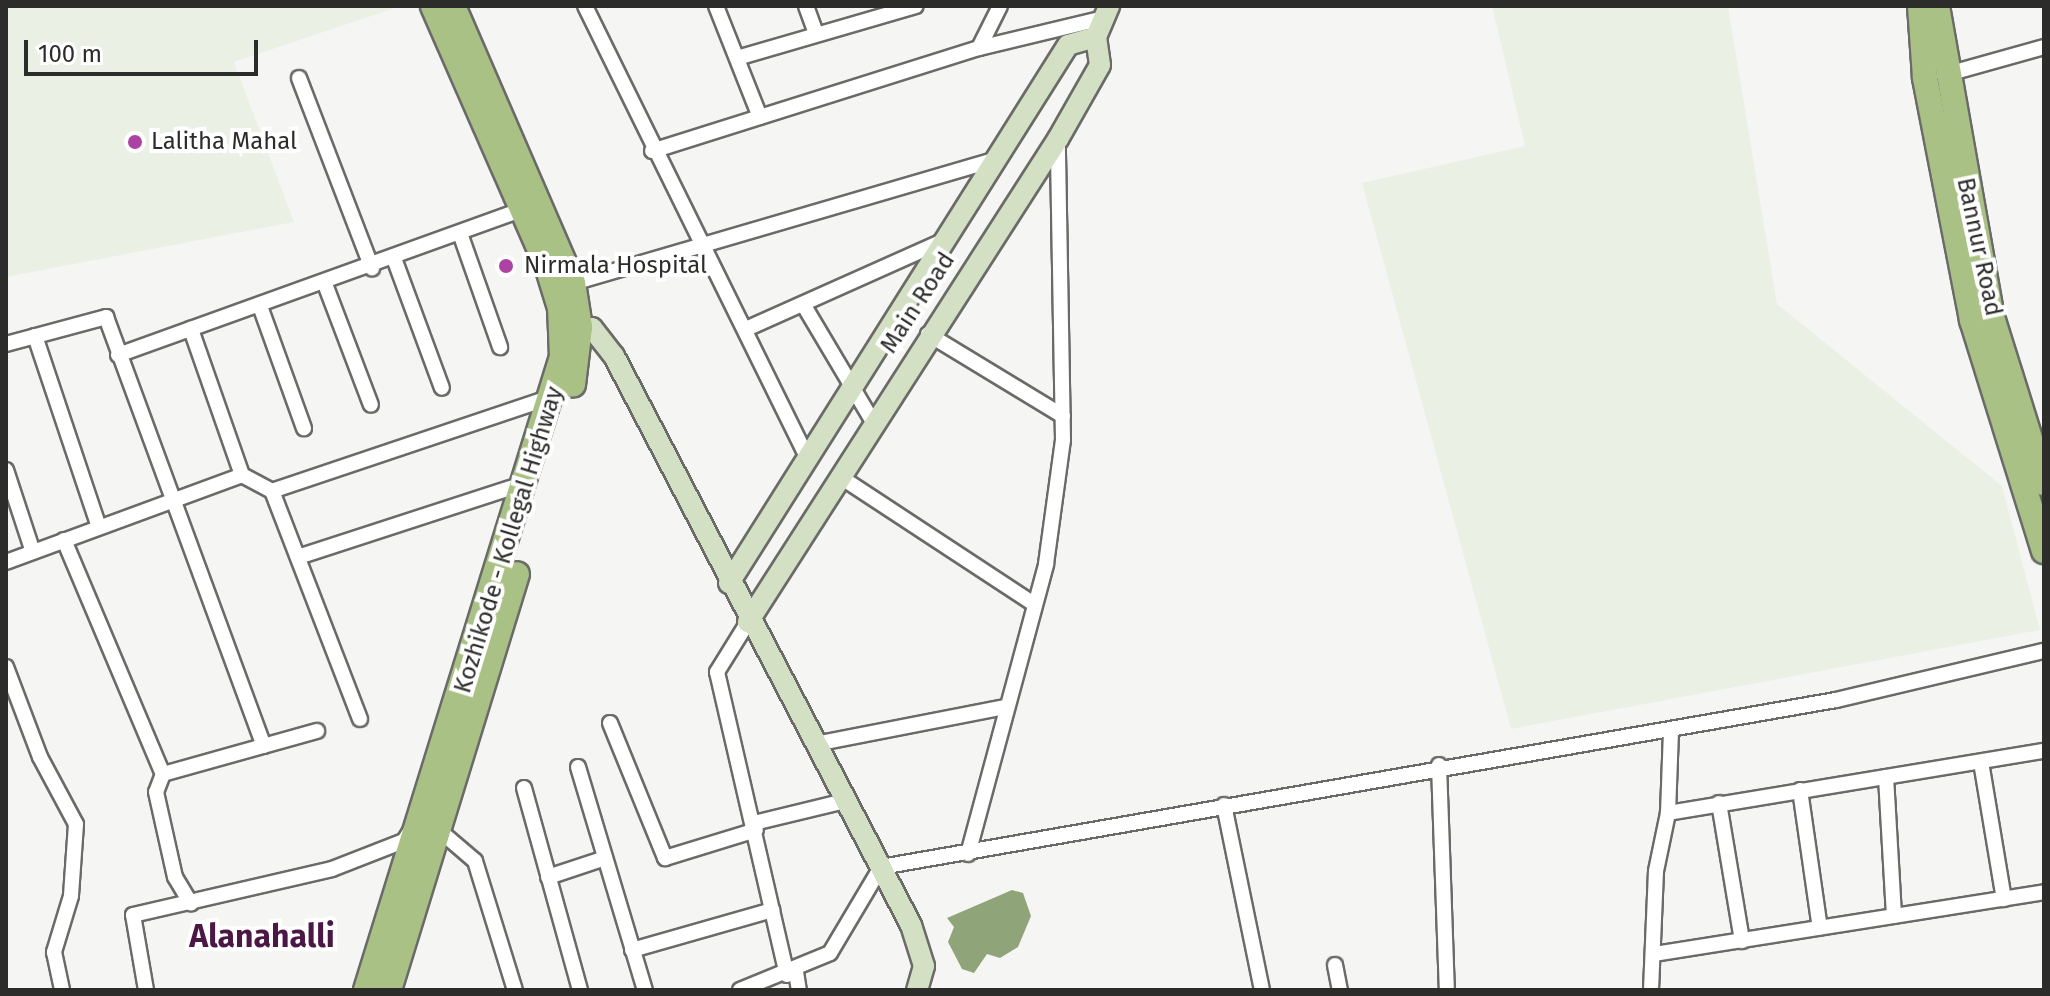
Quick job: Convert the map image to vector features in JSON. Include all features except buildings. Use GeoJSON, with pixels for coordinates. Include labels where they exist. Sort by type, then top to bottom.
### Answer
{"type":"FeatureCollection","features":[{"type":"Feature","properties":{"kind":"main road","name":"Kozhikode - Kollegal Highway"},"geometry":{"type":"LineString","coordinates":[[366,990],[431,828],[563,395],[571,325],[573,283],[529,207],[433,6]]}},
{"type":"Feature","properties":{"kind":"main road","name":"Kozhikode - Kollegal Highway"},"geometry":{"type":"LineString","coordinates":[[453,6],[571,325]]}},
{"type":"Feature","properties":{"kind":"main road"},"geometry":{"type":"LineString","coordinates":[[1920,6],[1935,77],[1972,320],[2044,551]]}},
{"type":"Feature","properties":{"kind":"main road","name":"Bannur Road"},"geometry":{"type":"LineString","coordinates":[[1937,6],[1935,77],[1992,317],[2044,483]]}},
{"type":"Feature","properties":{"kind":"main road","name":"Kozhikode - Kollegal Highway"},"geometry":{"type":"LineString","coordinates":[[389,990],[528,483],[563,395]]}},
{"type":"Feature","properties":{"kind":"street"},"geometry":{"type":"LineString","coordinates":[[585,6],[652,151],[746,329],[808,459]]}},
{"type":"Feature","properties":{"kind":"street"},"geometry":{"type":"LineString","coordinates":[[716,6],[760,117]]}},
{"type":"Feature","properties":{"kind":"street"},"geometry":{"type":"LineString","coordinates":[[806,6],[816,33]]}},
{"type":"Feature","properties":{"kind":"street"},"geometry":{"type":"LineString","coordinates":[[737,58],[916,6]]}},
{"type":"Feature","properties":{"kind":"street"},"geometry":{"type":"LineString","coordinates":[[979,48],[1000,6]]}},
{"type":"Feature","properties":{"kind":"street"},"geometry":{"type":"LineString","coordinates":[[652,151],[979,48],[1103,20]]}},
{"type":"Feature","properties":{"kind":"street"},"geometry":{"type":"LineString","coordinates":[[729,583],[1068,45],[1103,20]]}},
{"type":"Feature","properties":{"kind":"street","name":"Main Road"},"geometry":{"type":"LineString","coordinates":[[748,622],[928,334],[1058,139],[1100,65],[1103,20]]}},
{"type":"Feature","properties":{"kind":"street"},"geometry":{"type":"LineString","coordinates":[[1935,77],[2044,47]]}},
{"type":"Feature","properties":{"kind":"street"},"geometry":{"type":"LineString","coordinates":[[299,78],[372,268]]}},
{"type":"Feature","properties":{"kind":"street"},"geometry":{"type":"LineString","coordinates":[[968,854],[1034,604],[1063,416],[1058,139]]}},
{"type":"Feature","properties":{"kind":"street"},"geometry":{"type":"LineString","coordinates":[[573,283],[997,159]]}},
{"type":"Feature","properties":{"kind":"street"},"geometry":{"type":"LineString","coordinates":[[118,355],[395,261],[529,207]]}},
{"type":"Feature","properties":{"kind":"street"},"geometry":{"type":"LineString","coordinates":[[461,236],[500,347]]}},
{"type":"Feature","properties":{"kind":"street"},"geometry":{"type":"LineString","coordinates":[[746,329],[947,240]]}},
{"type":"Feature","properties":{"kind":"street"},"geometry":{"type":"LineString","coordinates":[[395,261],[442,388]]}},
{"type":"Feature","properties":{"kind":"street"},"geometry":{"type":"LineString","coordinates":[[325,284],[371,405]]}},
{"type":"Feature","properties":{"kind":"street"},"geometry":{"type":"LineString","coordinates":[[803,304],[873,422]]}},
{"type":"Feature","properties":{"kind":"street"},"geometry":{"type":"LineString","coordinates":[[260,306],[304,428]]}},
{"type":"Feature","properties":{"kind":"street"},"geometry":{"type":"LineString","coordinates":[[6,344],[106,317],[264,746]]}},
{"type":"Feature","properties":{"kind":"street"},"geometry":{"type":"LineString","coordinates":[[571,325],[592,328],[614,356],[748,622],[881,867],[924,966],[917,990]]}},
{"type":"Feature","properties":{"kind":"street"},"geometry":{"type":"LineString","coordinates":[[191,329],[242,475],[272,491],[360,719]]}},
{"type":"Feature","properties":{"kind":"street"},"geometry":{"type":"LineString","coordinates":[[928,334],[1063,416]]}},
{"type":"Feature","properties":{"kind":"street"},"geometry":{"type":"LineString","coordinates":[[35,336],[99,527]]}},
{"type":"Feature","properties":{"kind":"street"},"geometry":{"type":"LineString","coordinates":[[272,491],[563,395]]}},
{"type":"Feature","properties":{"kind":"street"},"geometry":{"type":"LineString","coordinates":[[6,470],[33,552]]}},
{"type":"Feature","properties":{"kind":"street"},"geometry":{"type":"LineString","coordinates":[[6,562],[242,475]]}},
{"type":"Feature","properties":{"kind":"street"},"geometry":{"type":"LineString","coordinates":[[839,476],[1034,604]]}},
{"type":"Feature","properties":{"kind":"street"},"geometry":{"type":"LineString","coordinates":[[298,557],[528,483]]}},
{"type":"Feature","properties":{"kind":"street"},"geometry":{"type":"LineString","coordinates":[[64,540],[163,774],[156,792],[175,877],[191,904]]}},
{"type":"Feature","properties":{"kind":"street"},"geometry":{"type":"LineString","coordinates":[[748,622],[717,672],[772,910],[799,990]]}},
{"type":"Feature","properties":{"kind":"street"},"geometry":{"type":"LineString","coordinates":[[881,867],[968,854],[1439,765],[1671,730],[2044,651]]}},
{"type":"Feature","properties":{"kind":"street"},"geometry":{"type":"LineString","coordinates":[[6,667],[40,757],[76,824],[71,896],[54,952],[62,990]]}},
{"type":"Feature","properties":{"kind":"street"},"geometry":{"type":"LineString","coordinates":[[815,744],[1006,707]]}},
{"type":"Feature","properties":{"kind":"street"},"geometry":{"type":"LineString","coordinates":[[610,723],[665,858],[755,826],[845,801]]}},
{"type":"Feature","properties":{"kind":"street"},"geometry":{"type":"LineString","coordinates":[[1651,990],[1656,871],[1668,813],[1671,730]]}},
{"type":"Feature","properties":{"kind":"street"},"geometry":{"type":"LineString","coordinates":[[163,774],[317,731]]}},
{"type":"Feature","properties":{"kind":"street"},"geometry":{"type":"LineString","coordinates":[[1668,813],[2044,751]]}},
{"type":"Feature","properties":{"kind":"street"},"geometry":{"type":"LineString","coordinates":[[1981,762],[2004,899]]}},
{"type":"Feature","properties":{"kind":"street"},"geometry":{"type":"LineString","coordinates":[[1439,765],[1447,990]]}},
{"type":"Feature","properties":{"kind":"street"},"geometry":{"type":"LineString","coordinates":[[578,767],[645,990]]}},
{"type":"Feature","properties":{"kind":"street"},"geometry":{"type":"LineString","coordinates":[[1886,777],[1894,916]]}},
{"type":"Feature","properties":{"kind":"street"},"geometry":{"type":"LineString","coordinates":[[524,788],[580,990]]}},
{"type":"Feature","properties":{"kind":"street"},"geometry":{"type":"LineString","coordinates":[[1800,790],[1820,928]]}},
{"type":"Feature","properties":{"kind":"street"},"geometry":{"type":"LineString","coordinates":[[1719,803],[1742,941]]}},
{"type":"Feature","properties":{"kind":"street"},"geometry":{"type":"LineString","coordinates":[[1224,805],[1262,990]]}},
{"type":"Feature","properties":{"kind":"street"},"geometry":{"type":"LineString","coordinates":[[146,990],[133,915],[332,869],[404,841],[415,822],[431,828],[475,861],[515,990]]}},
{"type":"Feature","properties":{"kind":"street"},"geometry":{"type":"LineString","coordinates":[[548,877],[605,858]]}},
{"type":"Feature","properties":{"kind":"street"},"geometry":{"type":"LineString","coordinates":[[740,990],[792,973],[830,953],[881,867]]}},
{"type":"Feature","properties":{"kind":"street"},"geometry":{"type":"LineString","coordinates":[[1654,954],[2044,892]]}},
{"type":"Feature","properties":{"kind":"street"},"geometry":{"type":"LineString","coordinates":[[632,950],[772,910]]}},
{"type":"Feature","properties":{"kind":"street"},"geometry":{"type":"LineString","coordinates":[[1335,965],[1340,990]]}},
{"type":"Feature","properties":{"kind":"shaded area","name":"Lalitha Mahal"},"geometry":{"type":"Polygon","coordinates":[[[6,6],[401,6],[234,62],[294,222],[6,277],[6,6]]]}},
{"type":"Feature","properties":{"kind":"shaded area"},"geometry":{"type":"Polygon","coordinates":[[[1492,6],[1728,6],[1777,304],[2002,486],[2040,630],[1511,729],[1362,183],[1525,146],[1492,6]]]}},
{"type":"Feature","properties":{"kind":"shaded area"},"geometry":{"type":"Polygon","coordinates":[[[1012,890],[1023,893],[1031,916],[1018,947],[1000,958],[987,954],[974,973],[962,969],[948,942],[954,927],[947,918],[1012,890]]]}},
{"type":"Feature","properties":{"kind":"place","name":"Lalitha Mahal"},"geometry":{"type":"Point","coordinates":[135,142]}},
{"type":"Feature","properties":{"kind":"place","name":"Nirmala Hospital"},"geometry":{"type":"Point","coordinates":[506,266]}},
{"type":"Feature","properties":{"kind":"district","name":"Alanahalli"},"geometry":{"type":"Point","coordinates":[262,936]}}]}
